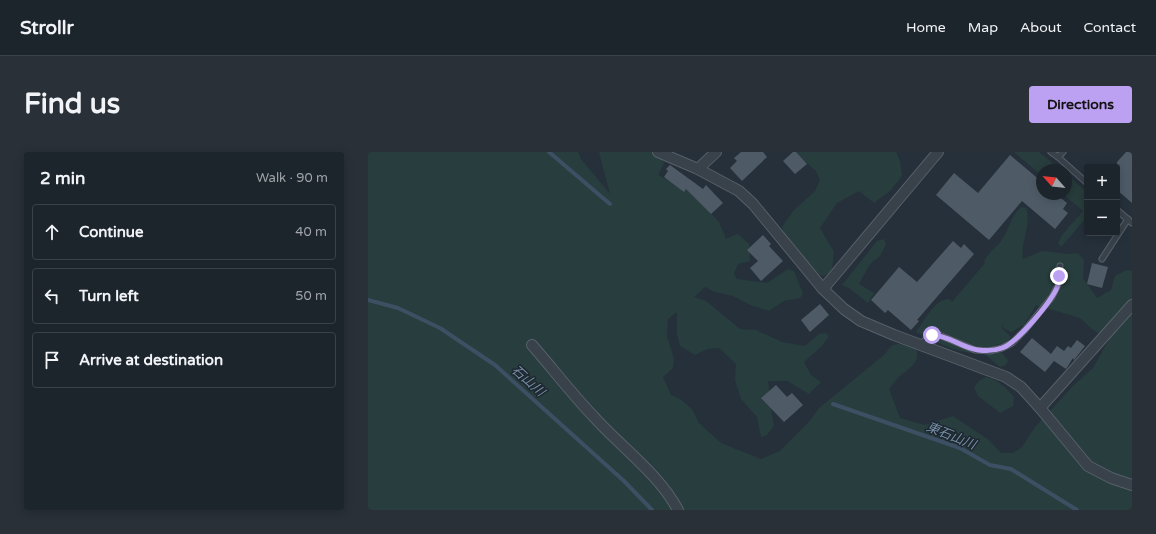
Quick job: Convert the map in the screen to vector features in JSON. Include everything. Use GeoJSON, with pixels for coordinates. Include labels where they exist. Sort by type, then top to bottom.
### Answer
{"type":"FeatureCollection","features":[{"type":"Feature","properties":{"kind":"street"},"geometry":{"type":"LineString","coordinates":[[658,152],[698,168],[739,191],[753,204],[823,289],[844,309],[861,321],[1006,377],[1020,387],[1040,408],[1088,466],[1112,478],[1132,485]]}},
{"type":"Feature","properties":{"kind":"street"},"geometry":{"type":"LineString","coordinates":[[698,168],[716,152]]}},
{"type":"Feature","properties":{"kind":"street"},"geometry":{"type":"LineString","coordinates":[[823,289],[938,152]]}},
{"type":"Feature","properties":{"kind":"street"},"geometry":{"type":"LineString","coordinates":[[1040,408],[1132,305]]}},
{"type":"Feature","properties":{"kind":"street"},"geometry":{"type":"LineString","coordinates":[[532,345],[593,417],[656,479],[672,499],[678,510]]}},
{"type":"Feature","properties":{"kind":"lane"},"geometry":{"type":"LineString","coordinates":[[1051,152],[1084,180]]}},
{"type":"Feature","properties":{"kind":"lane"},"geometry":{"type":"LineString","coordinates":[[1058,158],[1063,152]]}},
{"type":"Feature","properties":{"kind":"lane"},"geometry":{"type":"LineString","coordinates":[[1102,259],[1130,221],[1120,213]]}},
{"type":"Feature","properties":{"kind":"lane"},"geometry":{"type":"LineString","coordinates":[[921,345],[932,335],[939,335],[975,350],[990,351],[1002,348],[1012,343],[1025,330],[1052,297],[1058,285],[1060,266]]}},
{"type":"Feature","properties":{"kind":"green space"},"geometry":{"type":"Polygon","coordinates":[[[368,152],[578,152],[581,159],[610,194],[599,152],[652,152],[660,156],[664,163],[658,175],[691,192],[719,222],[725,239],[738,234],[749,244],[750,261],[738,264],[734,274],[737,279],[767,283],[788,269],[794,271],[803,294],[800,298],[784,301],[769,311],[750,305],[733,296],[715,292],[705,287],[694,297],[706,301],[740,329],[756,330],[782,342],[805,346],[819,334],[826,333],[829,336],[822,346],[804,362],[811,375],[821,382],[809,394],[787,381],[768,381],[774,426],[767,435],[761,437],[757,417],[741,399],[735,380],[736,364],[719,348],[708,349],[695,355],[680,346],[677,334],[677,312],[668,319],[667,336],[674,359],[673,368],[663,377],[671,395],[680,399],[692,409],[699,423],[721,443],[761,459],[780,451],[809,422],[819,408],[896,344],[902,344],[916,349],[917,354],[915,363],[897,379],[889,389],[900,418],[925,425],[953,416],[989,440],[1001,453],[1013,453],[1022,447],[1035,427],[1075,384],[1093,368],[1110,338],[1093,330],[1080,318],[1036,305],[1024,325],[1011,332],[1002,327],[1004,323],[1001,327],[1011,337],[1008,342],[995,345],[1008,360],[1006,365],[1000,367],[983,353],[957,350],[940,344],[916,332],[926,316],[939,302],[950,299],[952,302],[985,263],[984,262],[988,255],[1002,240],[1012,218],[1021,207],[1026,208],[1028,220],[1023,247],[1023,259],[1042,251],[1069,254],[1078,253],[1084,260],[1083,278],[1097,298],[1111,290],[1115,276],[1126,270],[1132,271],[1132,510],[368,510],[368,152]]]}},
{"type":"Feature","properties":{"kind":"green space"},"geometry":{"type":"Polygon","coordinates":[[[794,152],[896,152],[900,161],[902,176],[891,190],[874,203],[859,191],[837,203],[820,228],[834,252],[832,270],[824,276],[809,266],[798,255],[785,238],[782,227],[794,210],[815,191],[820,180],[816,171],[794,152]]]}},
{"type":"Feature","properties":{"kind":"green space"},"geometry":{"type":"Polygon","coordinates":[[[1014,152],[1039,152],[1054,164],[1036,164],[1036,171],[1014,152]]]}},
{"type":"Feature","properties":{"kind":"green space"},"geometry":{"type":"Polygon","coordinates":[[[1072,179],[1084,189],[1084,220],[1061,247],[1058,243],[1062,235],[1083,211],[1070,200],[1072,200],[1072,179]]]}},
{"type":"Feature","properties":{"kind":"green space"},"geometry":{"type":"Polygon","coordinates":[[[884,239],[886,244],[880,256],[870,264],[859,284],[874,293],[868,303],[849,288],[842,285],[877,241],[884,239]]]}},
{"type":"Feature","properties":{"kind":"green space"},"geometry":{"type":"Polygon","coordinates":[[[986,377],[998,382],[1014,397],[1013,406],[1000,413],[978,396],[974,387],[979,381],[986,377]]]}},
{"type":"Feature","properties":{"kind":"building"},"geometry":{"type":"Polygon","coordinates":[[[741,152],[763,152],[767,157],[742,181],[730,168],[737,161],[734,158],[741,152]]]}},
{"type":"Feature","properties":{"kind":"building"},"geometry":{"type":"Polygon","coordinates":[[[793,152],[796,152],[807,164],[795,174],[783,161],[793,152]]]}},
{"type":"Feature","properties":{"kind":"building"},"geometry":{"type":"Polygon","coordinates":[[[1126,152],[1132,152],[1132,203],[1120,193],[1120,164],[1117,164],[1126,152]]]}},
{"type":"Feature","properties":{"kind":"building"},"geometry":{"type":"Polygon","coordinates":[[[1010,155],[1036,177],[1036,200],[1063,200],[1067,203],[1063,209],[1068,213],[1055,229],[1022,201],[989,240],[936,195],[954,173],[978,193],[1010,155]]]}},
{"type":"Feature","properties":{"kind":"building"},"geometry":{"type":"Polygon","coordinates":[[[670,165],[703,189],[706,185],[723,203],[711,214],[686,189],[684,192],[664,177],[668,171],[666,169],[670,165]]]}},
{"type":"Feature","properties":{"kind":"building"},"geometry":{"type":"Polygon","coordinates":[[[763,235],[771,244],[769,246],[783,261],[761,281],[750,268],[758,261],[747,250],[763,235]]]}},
{"type":"Feature","properties":{"kind":"building"},"geometry":{"type":"Polygon","coordinates":[[[953,241],[961,248],[964,244],[974,254],[917,320],[919,321],[911,330],[888,310],[885,313],[871,300],[899,267],[917,282],[953,241]]]}},
{"type":"Feature","properties":{"kind":"building"},"geometry":{"type":"Polygon","coordinates":[[[1092,263],[1108,267],[1102,288],[1087,284],[1092,263]]]}},
{"type":"Feature","properties":{"kind":"building"},"geometry":{"type":"Polygon","coordinates":[[[820,304],[829,315],[810,332],[801,320],[820,304]]]}},
{"type":"Feature","properties":{"kind":"building"},"geometry":{"type":"Polygon","coordinates":[[[1032,338],[1051,354],[1057,346],[1064,351],[1068,346],[1071,348],[1077,340],[1085,346],[1074,360],[1073,358],[1066,369],[1054,361],[1045,372],[1020,352],[1032,338]]]}},
{"type":"Feature","properties":{"kind":"building"},"geometry":{"type":"Polygon","coordinates":[[[776,385],[787,397],[792,393],[803,405],[784,422],[761,398],[776,385]]]}},
{"type":"Feature","properties":{"kind":"waterway","name":"東石山川"},"geometry":{"type":"LineString","coordinates":[[549,152],[610,204]]}},
{"type":"Feature","properties":{"kind":"waterway","name":"石山川"},"geometry":{"type":"LineString","coordinates":[[368,300],[398,308],[440,328],[495,365],[624,481],[652,510]]}},
{"type":"Feature","properties":{"kind":"waterway","name":"東石山川"},"geometry":{"type":"LineString","coordinates":[[833,404],[960,448],[990,465],[1011,469],[1077,510]]}},
{"type":"Feature","properties":{"kind":"route"},"geometry":{"type":"LineString","coordinates":[[932,335],[939,335],[975,350],[990,351],[1002,348],[1012,343],[1025,330],[1052,297],[1058,285],[1059,276]]}}]}
